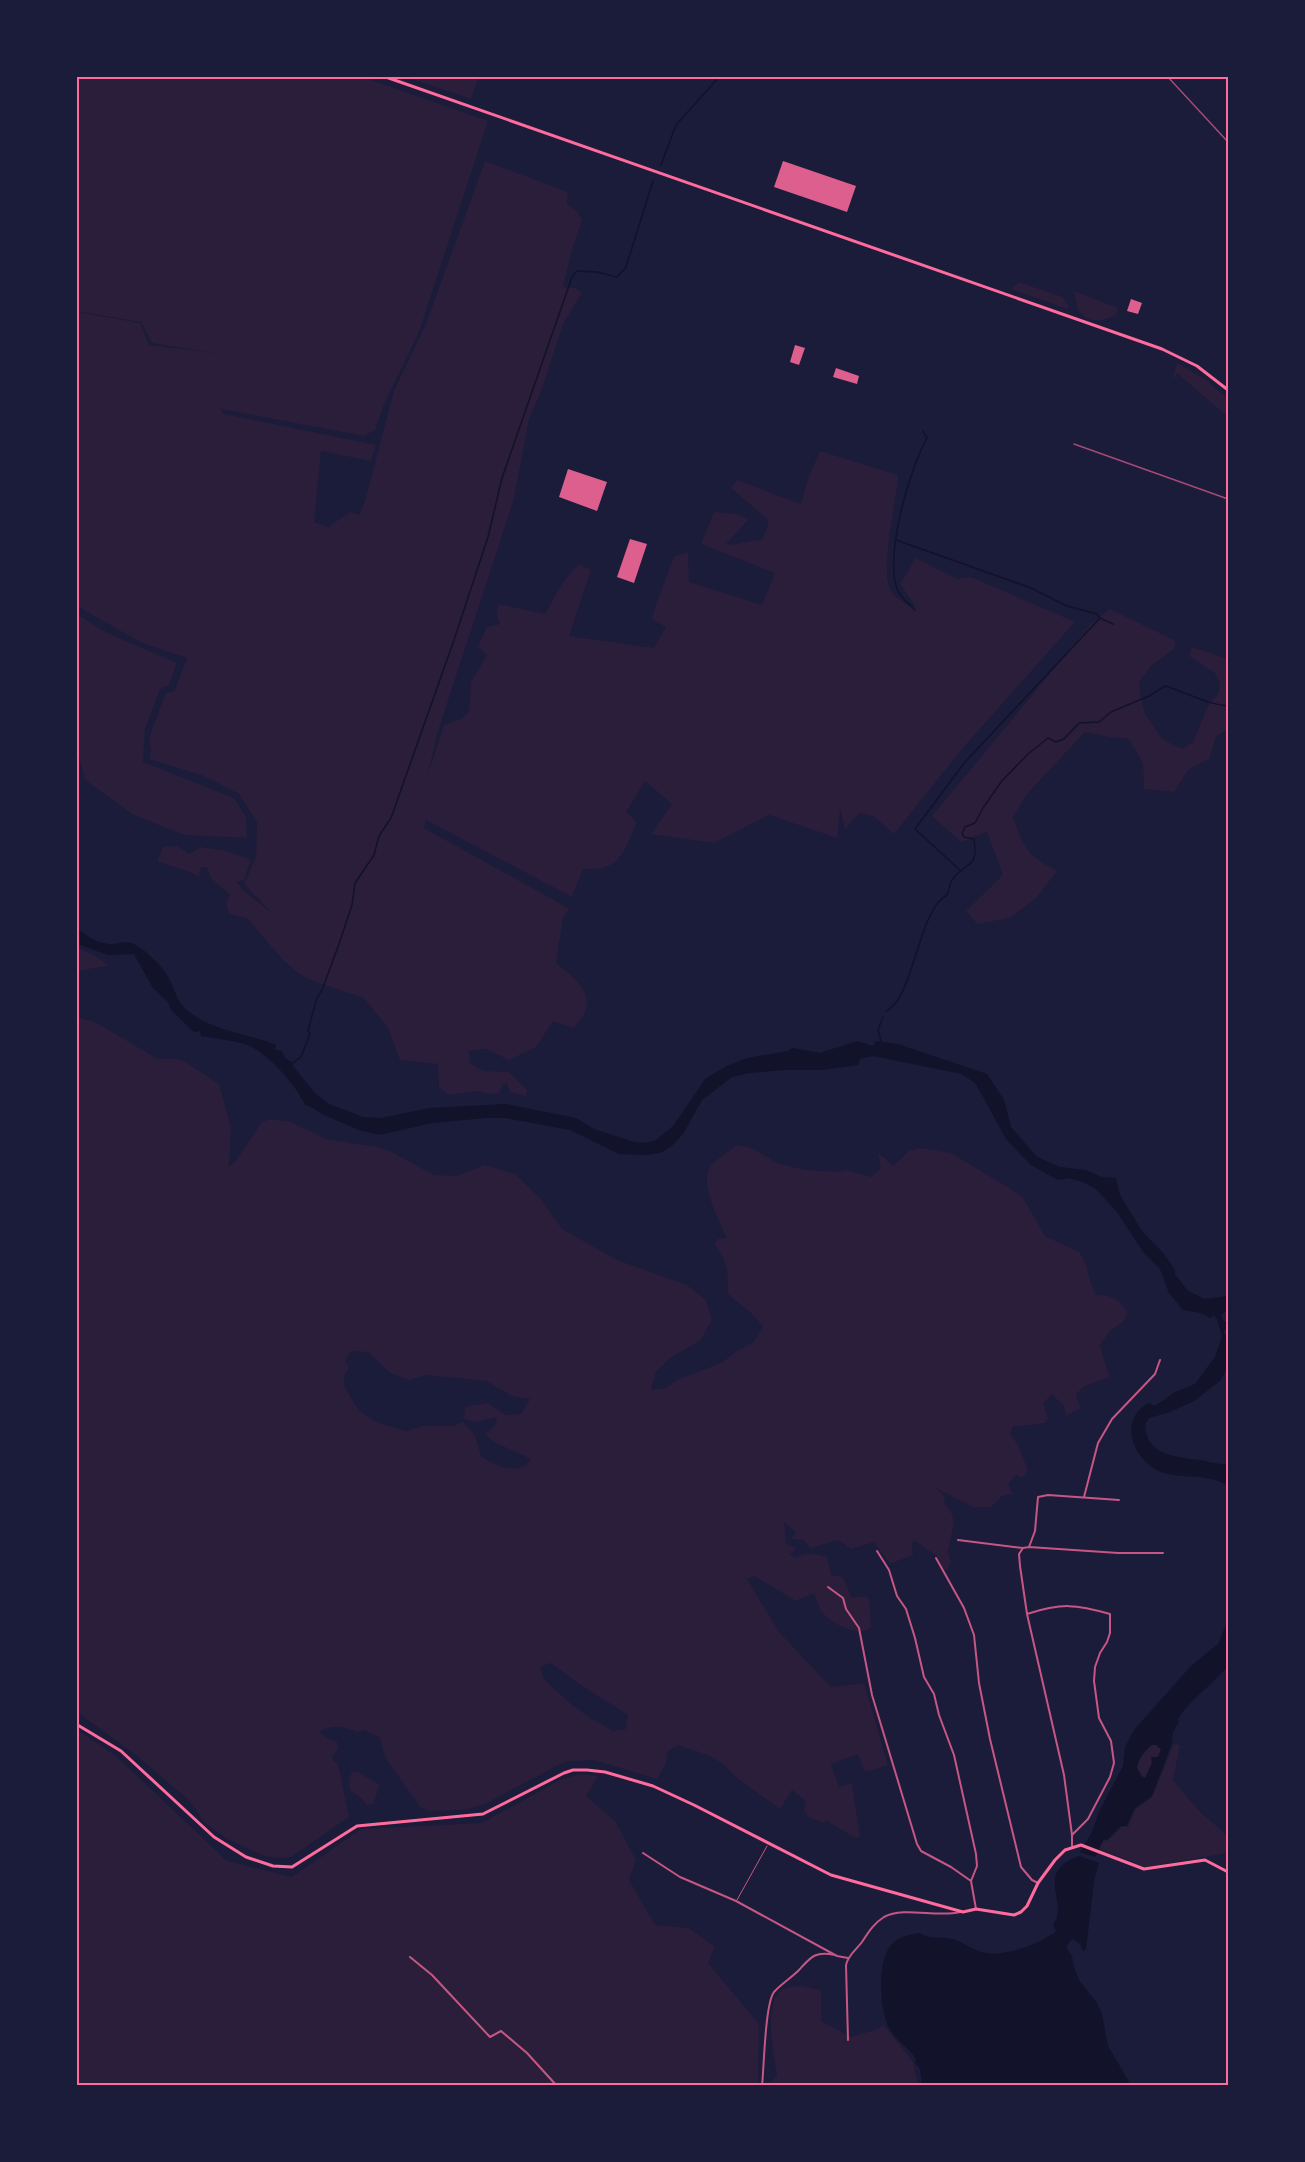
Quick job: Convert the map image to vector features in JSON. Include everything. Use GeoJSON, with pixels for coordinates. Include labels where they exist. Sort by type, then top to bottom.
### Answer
{"type":"FeatureCollection","features":[{"type":"Feature","properties":{"kind":"main road"},"geometry":{"type":"LineString","coordinates":[[383,76],[1156,346],[1197,366],[1228,390]]}},
{"type":"Feature","properties":{"kind":"main road"},"geometry":{"type":"LineString","coordinates":[[76,1724],[121,1751],[214,1837],[246,1857],[273,1866],[292,1867],[357,1826],[483,1814],[573,1770],[605,1772],[653,1786],[844,1880],[963,1912],[976,1910],[1005,1915],[1021,1912],[1055,1860],[1072,1846],[1081,1845],[1144,1869],[1205,1860],[1228,1872]]}},
{"type":"Feature","properties":{"kind":"street"},"geometry":{"type":"LineString","coordinates":[[1084,1497],[1098,1443],[1112,1419],[1155,1374],[1160,1360]]}},
{"type":"Feature","properties":{"kind":"street"},"geometry":{"type":"LineString","coordinates":[[1029,1546],[1035,1531],[1038,1497],[1047,1495],[1119,1500]]}},
{"type":"Feature","properties":{"kind":"street"},"geometry":{"type":"LineString","coordinates":[[958,1540],[1023,1548],[1029,1546],[1118,1553],[1163,1553]]}},
{"type":"Feature","properties":{"kind":"street"},"geometry":{"type":"LineString","coordinates":[[1023,1548],[1019,1554],[1027,1614],[1064,1775],[1072,1846]]}},
{"type":"Feature","properties":{"kind":"street"},"geometry":{"type":"LineString","coordinates":[[878,1551],[889,1570],[897,1596],[906,1609],[924,1677],[934,1694],[954,1755],[976,1854],[976,1866],[971,1881],[976,1910]]}},
{"type":"Feature","properties":{"kind":"street"},"geometry":{"type":"LineString","coordinates":[[936,1558],[964,1608],[974,1635],[979,1683],[988,1728],[1021,1867],[1032,1880],[1038,1883]]}},
{"type":"Feature","properties":{"kind":"street"},"geometry":{"type":"LineString","coordinates":[[828,1587],[843,1598],[846,1610],[859,1628],[872,1695],[917,1844],[921,1851],[971,1881]]}},
{"type":"Feature","properties":{"kind":"street"},"geometry":{"type":"LineString","coordinates":[[1027,1614],[1054,1605],[1087,1607],[1110,1614],[1110,1633],[1095,1667],[1094,1681],[1099,1718],[1111,1742],[1114,1763],[1110,1777],[1088,1819],[1072,1835]]}},
{"type":"Feature","properties":{"kind":"street"},"geometry":{"type":"LineString","coordinates":[[643,1853],[680,1877],[736,1901],[837,1956]]}},
{"type":"Feature","properties":{"kind":"street"},"geometry":{"type":"LineString","coordinates":[[848,2040],[846,1965],[848,1958],[872,1927],[884,1917],[896,1913],[950,1915],[963,1912]]}},
{"type":"Feature","properties":{"kind":"street"},"geometry":{"type":"LineString","coordinates":[[762,2085],[768,2011],[773,1994],[811,1956],[824,1954],[848,1958]]}},
{"type":"Feature","properties":{"kind":"street"},"geometry":{"type":"LineString","coordinates":[[410,1957],[432,1975],[490,2037],[501,2031],[557,2085]]}},
{"type":"Feature","properties":{"kind":"lane"},"geometry":{"type":"LineString","coordinates":[[736,1901],[768,1843]]}},
{"type":"Feature","properties":{"kind":"shaded area"},"geometry":{"type":"Polygon","coordinates":[[[77,76],[362,77],[488,121],[419,332],[385,402],[375,430],[364,436],[221,409],[224,414],[376,445],[371,461],[321,451],[314,522],[328,527],[350,512],[359,515],[365,501],[394,391],[426,324],[485,161],[568,192],[567,204],[577,211],[582,220],[563,287],[576,288],[582,293],[563,324],[542,389],[529,419],[514,499],[438,731],[428,774],[444,725],[461,719],[469,712],[471,682],[487,655],[478,646],[487,627],[500,624],[497,615],[498,604],[545,614],[564,581],[579,564],[591,570],[569,636],[654,648],[666,627],[652,619],[655,607],[674,557],[688,552],[689,582],[762,605],[775,573],[701,544],[714,512],[738,514],[748,520],[726,544],[762,540],[768,520],[731,488],[737,480],[801,504],[808,479],[820,451],[898,475],[888,552],[888,581],[891,591],[909,607],[916,607],[900,584],[916,558],[957,579],[971,577],[1075,622],[962,749],[894,834],[873,816],[859,813],[845,829],[840,809],[837,838],[769,815],[714,843],[651,834],[672,804],[645,781],[626,812],[637,822],[624,851],[619,858],[606,867],[583,869],[572,897],[426,820],[424,828],[570,909],[563,917],[556,963],[579,984],[587,1004],[584,1014],[574,1028],[553,1021],[536,1047],[509,1060],[486,1049],[469,1051],[470,1063],[483,1071],[509,1072],[527,1090],[526,1096],[510,1092],[507,1083],[503,1084],[499,1093],[476,1091],[448,1095],[439,1087],[438,1064],[400,1060],[388,1028],[364,998],[313,981],[298,973],[283,960],[247,918],[229,914],[226,903],[230,895],[211,878],[207,867],[201,867],[199,877],[157,861],[163,847],[177,846],[189,854],[201,847],[227,851],[251,860],[244,880],[237,882],[243,890],[274,915],[244,884],[256,857],[257,822],[239,794],[204,776],[149,759],[151,752],[149,738],[166,693],[174,692],[187,658],[142,643],[77,606],[77,312],[140,323],[149,345],[213,353],[152,343],[141,322],[77,311],[77,76]]]}},
{"type":"Feature","properties":{"kind":"shaded area"},"geometry":{"type":"Polygon","coordinates":[[[406,77],[479,77],[471,99],[406,77]]]}},
{"type":"Feature","properties":{"kind":"shaded area"},"geometry":{"type":"Polygon","coordinates":[[[1019,282],[1063,297],[1069,307],[1067,309],[1011,289],[1019,282]]]}},
{"type":"Feature","properties":{"kind":"shaded area"},"geometry":{"type":"Polygon","coordinates":[[[1074,291],[1118,308],[1116,315],[1102,320],[1087,318],[1079,311],[1074,291]]]}},
{"type":"Feature","properties":{"kind":"shaded area"},"geometry":{"type":"Polygon","coordinates":[[[1177,363],[1205,379],[1228,399],[1228,417],[1177,373],[1175,378],[1173,377],[1177,363]]]}},
{"type":"Feature","properties":{"kind":"shaded area"},"geometry":{"type":"Polygon","coordinates":[[[1110,609],[1174,640],[1176,645],[1152,665],[1139,682],[1145,714],[1162,739],[1182,749],[1193,742],[1209,704],[1219,693],[1220,684],[1215,673],[1189,656],[1192,647],[1228,659],[1228,728],[1216,737],[1209,759],[1189,769],[1174,792],[1144,789],[1143,763],[1129,739],[1085,732],[1027,794],[1013,817],[1020,837],[1028,850],[1057,871],[1037,897],[1010,918],[977,924],[966,911],[1003,875],[987,832],[961,842],[932,816],[1091,624],[1110,609]]]}},
{"type":"Feature","properties":{"kind":"shaded area"},"geometry":{"type":"Polygon","coordinates":[[[77,614],[105,632],[177,663],[169,685],[160,689],[145,729],[143,762],[234,798],[246,817],[247,838],[184,835],[134,815],[85,780],[77,749],[77,614]]]}},
{"type":"Feature","properties":{"kind":"shaded area"},"geometry":{"type":"Polygon","coordinates":[[[76,927],[99,942],[113,944],[127,942],[139,947],[162,969],[170,980],[180,1003],[192,1014],[214,1026],[276,1045],[275,1050],[282,1051],[284,1057],[293,1063],[315,1093],[329,1104],[363,1117],[380,1118],[430,1108],[506,1104],[576,1118],[594,1129],[634,1142],[645,1143],[655,1141],[673,1126],[706,1078],[747,1058],[788,1051],[793,1048],[820,1053],[857,1041],[873,1046],[876,1041],[898,1044],[987,1074],[1004,1100],[1011,1127],[1037,1157],[1060,1167],[1086,1170],[1102,1177],[1116,1178],[1120,1195],[1142,1231],[1164,1254],[1187,1290],[1204,1299],[1228,1296],[1228,1309],[1221,1315],[1224,1321],[1228,1321],[1224,1334],[1228,1333],[1228,1365],[1221,1380],[1194,1401],[1170,1412],[1149,1418],[1145,1425],[1151,1443],[1164,1453],[1228,1465],[1228,1486],[1212,1479],[1178,1476],[1151,1467],[1136,1450],[1131,1429],[1133,1419],[1139,1410],[1149,1403],[1155,1406],[1175,1392],[1195,1384],[1215,1357],[1222,1336],[1217,1319],[1214,1315],[1210,1318],[1201,1313],[1183,1310],[1169,1293],[1160,1269],[1144,1253],[1117,1212],[1096,1189],[1068,1178],[1058,1180],[1031,1165],[1006,1139],[976,1084],[962,1074],[873,1056],[860,1059],[858,1065],[822,1070],[749,1073],[732,1077],[702,1100],[683,1134],[672,1146],[660,1153],[647,1155],[619,1154],[570,1130],[506,1118],[433,1123],[379,1135],[359,1130],[305,1105],[281,1070],[255,1049],[236,1042],[201,1036],[200,1031],[194,1032],[171,1010],[168,1002],[153,988],[134,954],[108,955],[80,945],[77,942],[76,927]]]}},
{"type":"Feature","properties":{"kind":"shaded area"},"geometry":{"type":"Polygon","coordinates":[[[76,946],[97,957],[107,966],[77,971],[76,946]]]}},
{"type":"Feature","properties":{"kind":"shaded area"},"geometry":{"type":"Polygon","coordinates":[[[76,1017],[95,1022],[158,1059],[184,1061],[219,1084],[231,1127],[229,1166],[235,1162],[262,1122],[270,1119],[291,1122],[326,1139],[390,1151],[434,1175],[456,1176],[485,1165],[515,1174],[541,1199],[562,1229],[617,1260],[687,1285],[706,1300],[712,1320],[700,1341],[671,1357],[656,1372],[651,1390],[666,1388],[677,1380],[721,1363],[753,1343],[763,1328],[752,1314],[728,1294],[726,1268],[723,1257],[715,1245],[717,1239],[727,1238],[711,1202],[708,1191],[708,1173],[714,1163],[737,1145],[752,1148],[779,1164],[806,1170],[837,1172],[847,1170],[871,1177],[881,1168],[878,1154],[893,1166],[909,1151],[920,1148],[951,1153],[1022,1196],[1045,1236],[1079,1252],[1085,1262],[1096,1295],[1115,1299],[1128,1313],[1123,1322],[1110,1331],[1100,1345],[1110,1376],[1079,1391],[1076,1396],[1081,1408],[1066,1416],[1064,1406],[1052,1394],[1043,1403],[1048,1418],[1045,1423],[1013,1426],[1010,1434],[1018,1445],[1028,1470],[1022,1478],[1016,1475],[1008,1484],[1013,1494],[1002,1496],[991,1507],[973,1507],[936,1488],[944,1496],[945,1504],[952,1514],[954,1523],[948,1551],[951,1563],[947,1570],[943,1568],[937,1556],[914,1541],[912,1543],[913,1555],[890,1564],[874,1542],[852,1549],[838,1540],[811,1548],[803,1540],[791,1539],[796,1532],[784,1522],[786,1543],[796,1548],[790,1555],[797,1558],[808,1554],[827,1557],[831,1575],[843,1577],[852,1598],[866,1596],[869,1600],[871,1627],[866,1630],[852,1630],[831,1620],[821,1611],[814,1593],[796,1601],[754,1576],[747,1579],[779,1632],[831,1687],[864,1683],[888,1765],[865,1772],[858,1754],[831,1764],[839,1787],[852,1783],[860,1837],[854,1837],[827,1821],[824,1823],[808,1817],[804,1811],[806,1801],[792,1790],[780,1809],[737,1778],[723,1764],[708,1755],[678,1745],[667,1752],[666,1763],[657,1779],[594,1760],[564,1762],[485,1804],[464,1810],[428,1811],[420,1807],[389,1763],[380,1738],[364,1730],[357,1732],[338,1727],[319,1732],[337,1742],[338,1749],[332,1757],[338,1763],[349,1817],[291,1857],[264,1856],[227,1839],[205,1823],[191,1802],[136,1755],[77,1712],[76,1017]],[[351,1351],[345,1360],[349,1368],[344,1376],[344,1385],[359,1411],[378,1423],[406,1431],[423,1426],[452,1426],[463,1422],[475,1435],[481,1456],[487,1460],[513,1469],[520,1468],[531,1460],[495,1442],[485,1434],[495,1426],[497,1417],[475,1422],[464,1419],[465,1407],[487,1403],[506,1415],[521,1414],[530,1399],[512,1396],[486,1381],[426,1375],[409,1380],[389,1372],[368,1352],[351,1351]],[[551,1663],[540,1667],[544,1679],[571,1704],[613,1731],[626,1729],[628,1715],[551,1663]]]}},
{"type":"Feature","properties":{"kind":"shaded area"},"geometry":{"type":"Polygon","coordinates":[[[1228,1620],[1228,1666],[1178,1718],[1179,1722],[1173,1732],[1172,1743],[1152,1796],[1134,1809],[1127,1826],[1121,1826],[1107,1840],[1104,1839],[1095,1857],[1080,1852],[1123,1766],[1125,1747],[1134,1730],[1191,1666],[1218,1644],[1228,1620]],[[1156,1745],[1146,1750],[1139,1761],[1137,1768],[1141,1776],[1145,1778],[1152,1763],[1151,1757],[1158,1757],[1161,1749],[1156,1745]]]}},
{"type":"Feature","properties":{"kind":"shaded area"},"geometry":{"type":"Polygon","coordinates":[[[76,1729],[116,1756],[227,1861],[292,1877],[361,1829],[482,1823],[560,1780],[580,1774],[598,1776],[586,1796],[615,1821],[636,1860],[629,1880],[655,1925],[689,1928],[715,1947],[708,1963],[759,2024],[758,2085],[77,2085],[76,1729]]]}},
{"type":"Feature","properties":{"kind":"shaded area"},"geometry":{"type":"Polygon","coordinates":[[[1174,1744],[1180,1745],[1173,1780],[1200,1812],[1228,1836],[1228,1853],[1145,1867],[1098,1848],[1104,1840],[1107,1841],[1122,1827],[1128,1827],[1135,1810],[1152,1797],[1174,1744]]]}},
{"type":"Feature","properties":{"kind":"shaded area"},"geometry":{"type":"Polygon","coordinates":[[[1152,1745],[1161,1749],[1161,1754],[1152,1763],[1145,1779],[1137,1768],[1142,1755],[1152,1745]]]}},
{"type":"Feature","properties":{"kind":"shaded area"},"geometry":{"type":"Polygon","coordinates":[[[352,1772],[358,1772],[380,1785],[373,1804],[366,1805],[350,1790],[349,1779],[352,1772]]]}},
{"type":"Feature","properties":{"kind":"shaded area"},"geometry":{"type":"Polygon","coordinates":[[[1079,1856],[1099,1863],[1094,1881],[1086,1949],[1083,1951],[1080,1944],[1072,1939],[1066,1947],[1072,1956],[1079,1980],[1097,2003],[1102,2014],[1108,2046],[1131,2085],[922,2085],[920,2069],[915,2063],[916,2059],[889,2028],[883,2009],[882,1971],[888,1949],[900,1938],[920,1933],[952,1939],[982,1952],[994,1954],[1013,1951],[1042,1940],[1056,1931],[1053,1925],[1058,1907],[1055,1879],[1058,1870],[1065,1863],[1079,1856]]]}},
{"type":"Feature","properties":{"kind":"shaded area"},"geometry":{"type":"Polygon","coordinates":[[[800,1986],[821,1990],[821,2021],[851,2037],[878,2029],[883,2025],[913,2062],[918,2085],[766,2086],[777,2076],[771,2028],[774,2003],[778,1994],[786,1988],[800,1986]]]}},
{"type":"Feature","properties":{"kind":"building"},"geometry":{"type":"Polygon","coordinates":[[[783,161],[856,186],[847,212],[774,187],[783,161]]]}},
{"type":"Feature","properties":{"kind":"building"},"geometry":{"type":"Polygon","coordinates":[[[1131,299],[1142,303],[1138,314],[1127,311],[1131,299]]]}},
{"type":"Feature","properties":{"kind":"building"},"geometry":{"type":"Polygon","coordinates":[[[795,345],[805,348],[799,365],[790,362],[795,345]]]}},
{"type":"Feature","properties":{"kind":"building"},"geometry":{"type":"Polygon","coordinates":[[[836,368],[859,376],[857,384],[833,377],[836,368]]]}},
{"type":"Feature","properties":{"kind":"building"},"geometry":{"type":"Polygon","coordinates":[[[568,469],[607,482],[597,511],[559,497],[568,469]]]}},
{"type":"Feature","properties":{"kind":"building"},"geometry":{"type":"Polygon","coordinates":[[[630,539],[647,544],[634,583],[617,577],[630,539]]]}},
{"type":"Feature","properties":{"kind":"waterway"},"geometry":{"type":"LineString","coordinates":[[661,165],[676,125],[720,76]]}},
{"type":"Feature","properties":{"kind":"waterway"},"geometry":{"type":"LineString","coordinates":[[293,1063],[301,1057],[310,1034],[308,1030],[317,998],[322,990],[352,905],[355,883],[374,855],[379,836],[391,818],[454,640],[488,537],[502,478],[572,277],[577,271],[597,272],[617,277],[626,267],[653,181]]}},
{"type":"Feature","properties":{"kind":"waterway"},"geometry":{"type":"LineString","coordinates":[[915,610],[902,598],[897,589],[894,555],[896,534],[906,491],[927,438],[923,431]]}},
{"type":"Feature","properties":{"kind":"waterway"},"geometry":{"type":"LineString","coordinates":[[896,540],[1031,588],[1067,606],[1097,614],[1099,617]]}},
{"type":"Feature","properties":{"kind":"waterway"},"geometry":{"type":"LineString","coordinates":[[961,871],[915,829],[965,762],[1100,618],[1113,624]]}},
{"type":"Feature","properties":{"kind":"waterway"},"geometry":{"type":"LineString","coordinates":[[887,1011],[896,1002],[904,988],[929,917],[937,904],[947,895],[952,880],[973,861],[974,839],[964,837],[962,833],[965,827],[975,823],[1001,782],[1028,754],[1048,738],[1056,742],[1064,739],[1079,723],[1099,722],[1111,712],[1149,696],[1165,686],[1203,700],[1228,706]]}},
{"type":"Feature","properties":{"kind":"waterway"},"geometry":{"type":"LineString","coordinates":[[881,1041],[878,1030],[883,1017]]}},
{"type":"Feature","properties":{"kind":"railway"},"geometry":{"type":"LineString","coordinates":[[1167,76],[1228,142]]}},
{"type":"Feature","properties":{"kind":"railway"},"geometry":{"type":"LineString","coordinates":[[1074,444],[1228,499]]}}]}
